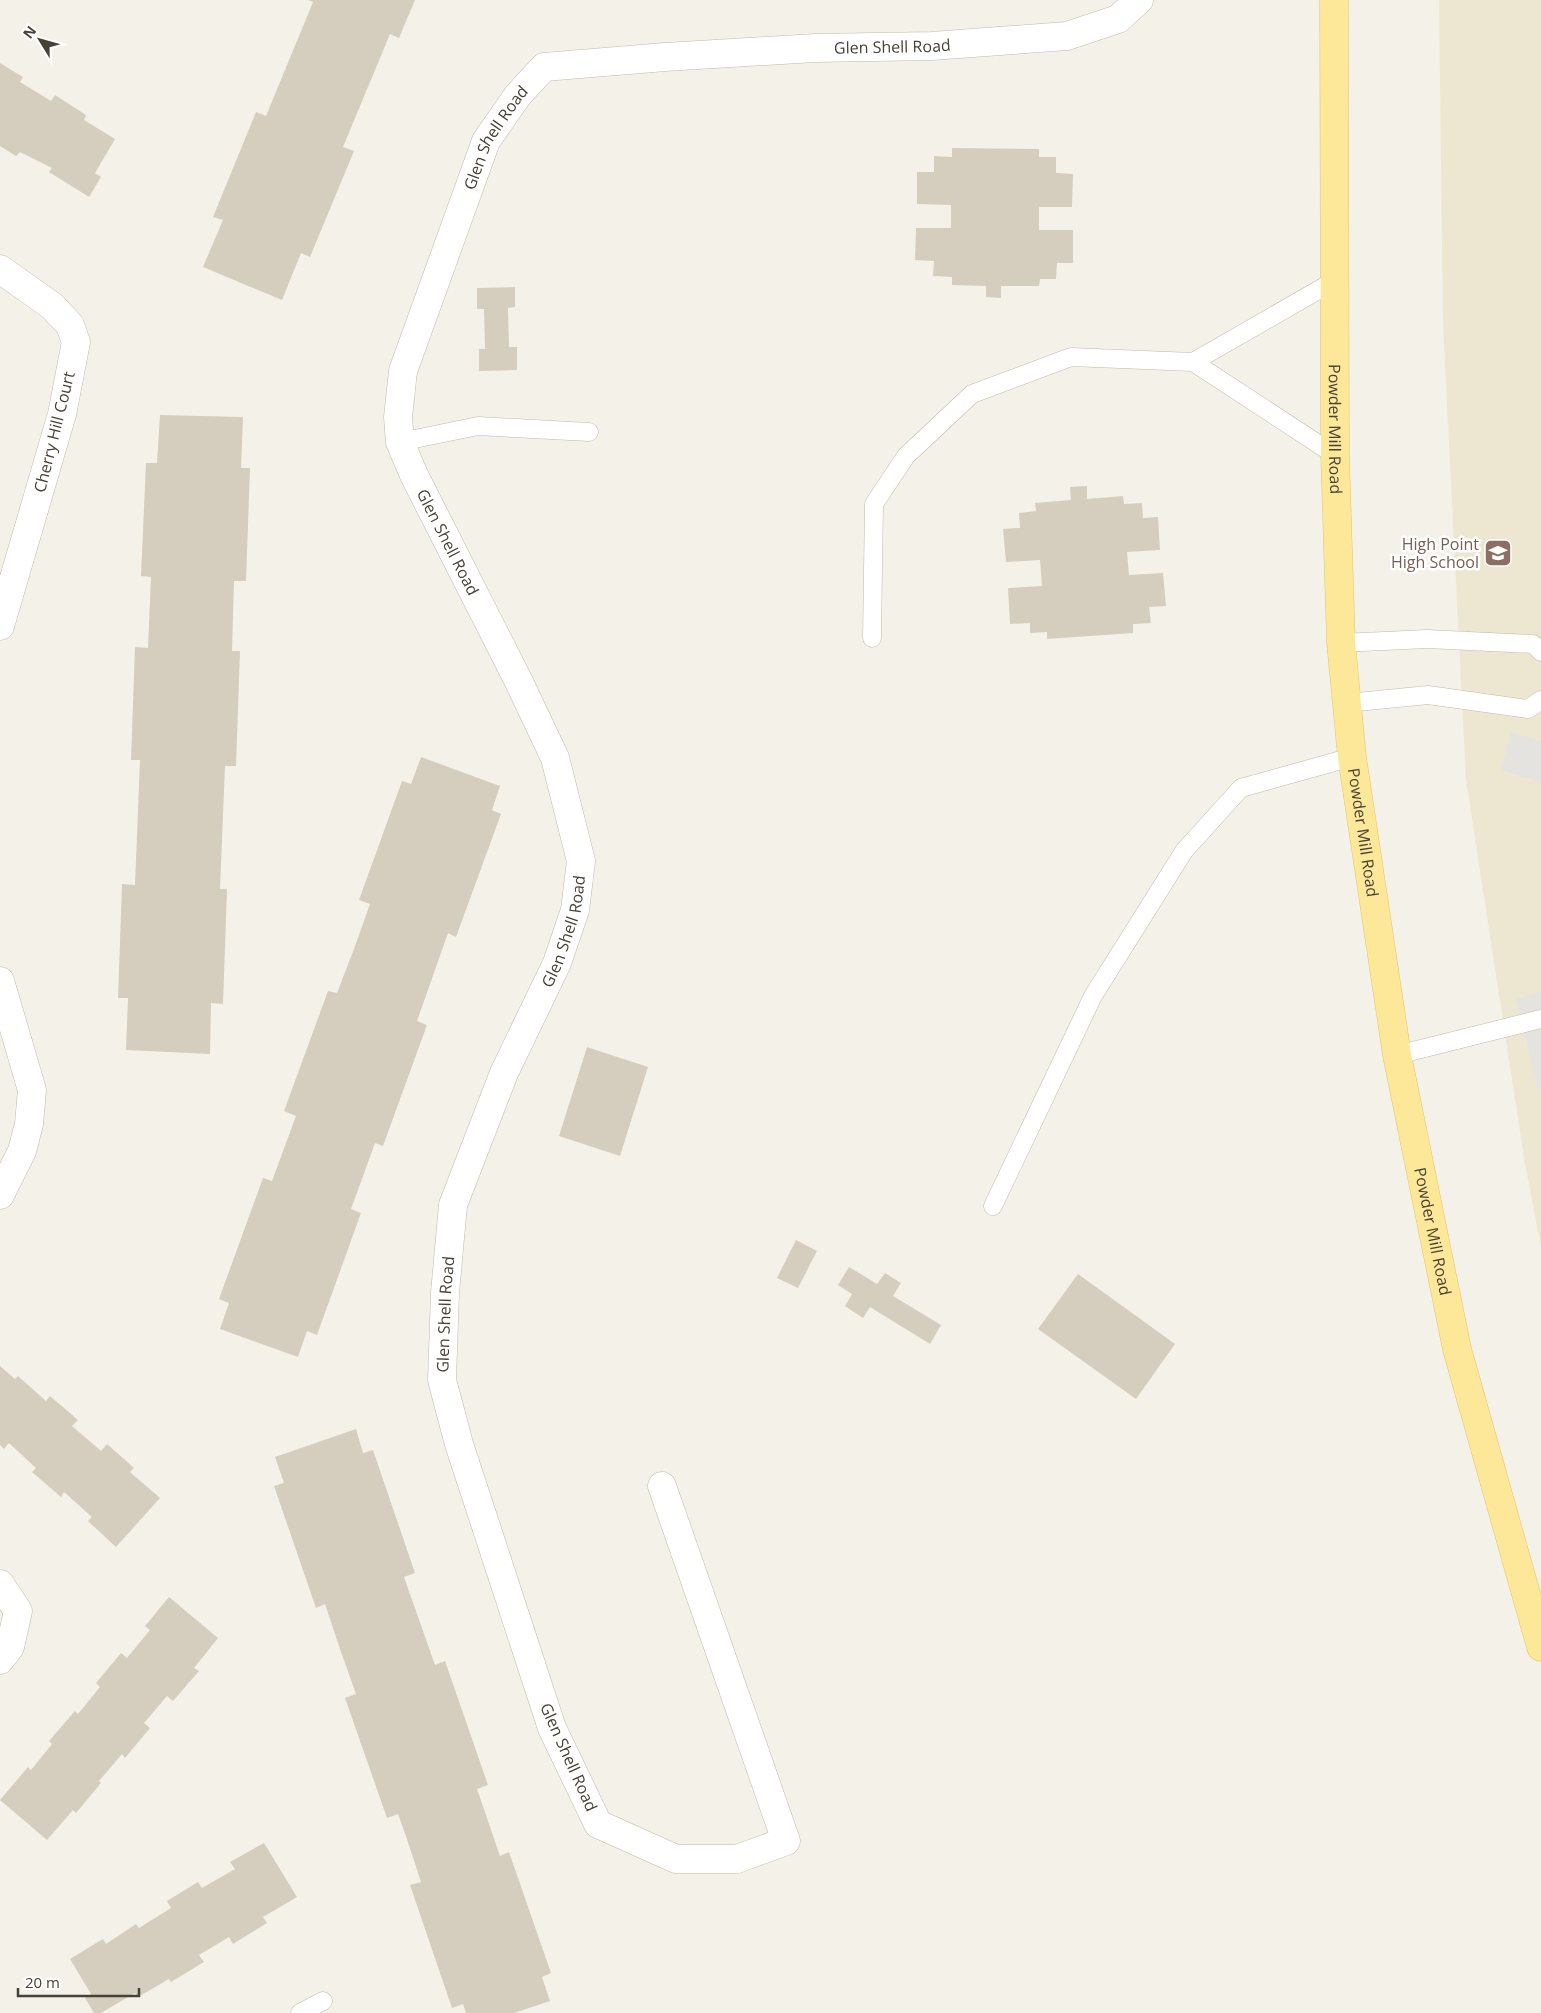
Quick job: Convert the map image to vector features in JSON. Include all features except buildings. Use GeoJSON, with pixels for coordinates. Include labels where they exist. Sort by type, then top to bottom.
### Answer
{"type":"FeatureCollection","features":[{"type":"Feature","properties":{"kind":"main road","name":"Powder Mill Road"},"geometry":{"type":"LineString","coordinates":[[1334,0],[1335,455],[1341,643],[1352,756],[1397,1055],[1457,1349],[1541,1647]]}},
{"type":"Feature","properties":{"kind":"street","name":"Glen Shell Road"},"geometry":{"type":"LineString","coordinates":[[662,1486],[786,1841],[737,1859],[676,1859],[598,1824],[552,1728],[459,1444],[442,1380],[453,1205],[504,1073],[557,963],[574,910],[581,862],[555,758],[519,682],[414,475],[400,442],[398,416],[403,371],[486,141],[518,95],[544,67],[664,57],[814,48],[932,46],[1067,36],[1118,19],[1139,0]]}},
{"type":"Feature","properties":{"kind":"street","name":"Cherry Hill Court"},"geometry":{"type":"LineString","coordinates":[[0,269],[52,306],[70,325],[76,342],[62,414],[0,626]]}},
{"type":"Feature","properties":{"kind":"street"},"geometry":{"type":"LineString","coordinates":[[0,981],[32,1090],[29,1124],[22,1151],[0,1195]]}},
{"type":"Feature","properties":{"kind":"street"},"geometry":{"type":"LineString","coordinates":[[0,1584],[18,1611],[10,1647],[0,1660]]}},
{"type":"Feature","properties":{"kind":"lane"},"geometry":{"type":"LineString","coordinates":[[1193,362],[1334,281]]}},
{"type":"Feature","properties":{"kind":"lane"},"geometry":{"type":"LineString","coordinates":[[872,638],[874,504],[906,456],[972,394],[1071,357],[1193,362],[1335,455]]}},
{"type":"Feature","properties":{"kind":"lane"},"geometry":{"type":"LineString","coordinates":[[400,442],[478,426],[589,432]]}},
{"type":"Feature","properties":{"kind":"lane"},"geometry":{"type":"LineString","coordinates":[[1341,643],[1427,640],[1533,644],[1541,652]]}},
{"type":"Feature","properties":{"kind":"lane"},"geometry":{"type":"LineString","coordinates":[[1347,704],[1428,695],[1528,709],[1541,700]]}},
{"type":"Feature","properties":{"kind":"lane"},"geometry":{"type":"LineString","coordinates":[[993,1206],[1093,996],[1184,851],[1241,788],[1352,756]]}},
{"type":"Feature","properties":{"kind":"lane"},"geometry":{"type":"LineString","coordinates":[[1397,1055],[1541,1019]]}},
{"type":"Feature","properties":{"kind":"lane"},"geometry":{"type":"LineString","coordinates":[[300,2013],[323,2001]]}},
{"type":"Feature","properties":{"kind":"shaded area","name":"High Point High School"},"geometry":{"type":"Polygon","coordinates":[[[1439,0],[1541,0],[1541,1247],[1525,1164],[1466,780],[1443,325],[1439,0]]]}},
{"type":"Feature","properties":{"kind":"shaded area"},"geometry":{"type":"Polygon","coordinates":[[[1510,732],[1541,741],[1541,782],[1501,770],[1510,732]]]}},
{"type":"Feature","properties":{"kind":"shaded area"},"geometry":{"type":"Polygon","coordinates":[[[1541,992],[1541,1088],[1538,1089],[1516,999],[1541,992]]]}},
{"type":"Feature","properties":{"kind":"place","name":"High Point High School"},"geometry":{"type":"Point","coordinates":[1498,553]}}]}
